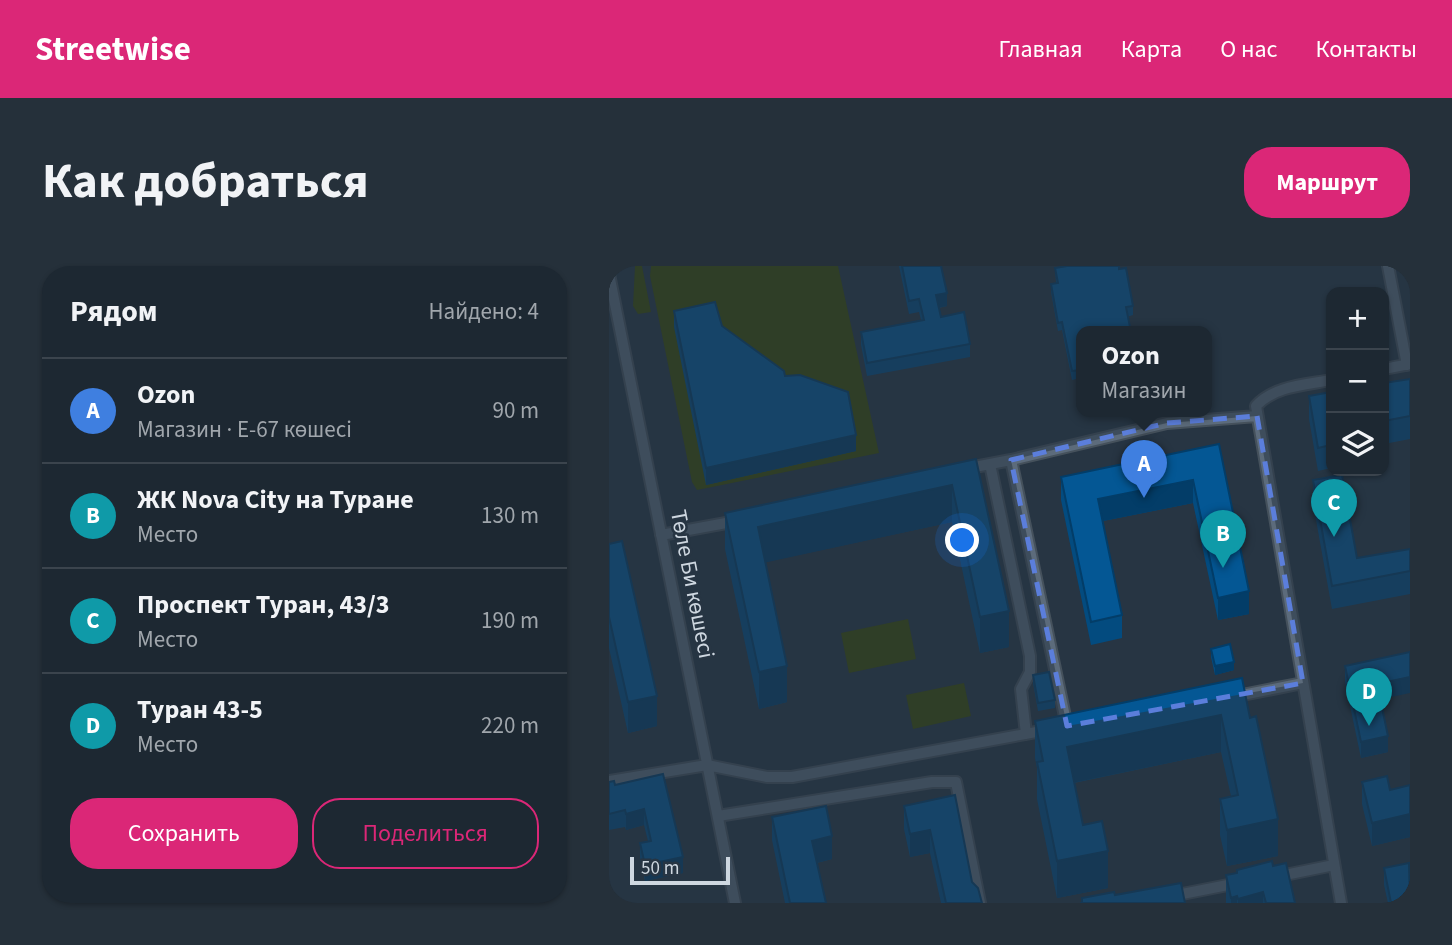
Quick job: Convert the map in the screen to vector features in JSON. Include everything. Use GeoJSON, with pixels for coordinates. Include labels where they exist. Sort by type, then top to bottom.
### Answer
{"type":"FeatureCollection","features":[{"type":"Feature","properties":{"kind":"street"},"geometry":{"type":"LineString","coordinates":[[1388,266],[1408,364],[1389,368]]}},
{"type":"Feature","properties":{"kind":"street","name":"Төле Би көшесі"},"geometry":{"type":"LineString","coordinates":[[609,274],[735,903]]}},
{"type":"Feature","properties":{"kind":"street"},"geometry":{"type":"LineString","coordinates":[[1326,381],[1276,391],[1263,397],[1255,406],[1341,903]]}},
{"type":"Feature","properties":{"kind":"street"},"geometry":{"type":"LineString","coordinates":[[955,472],[967,467],[1011,460],[1167,422],[1257,416]]}},
{"type":"Feature","properties":{"kind":"street"},"geometry":{"type":"LineString","coordinates":[[1011,460],[1067,726]]}},
{"type":"Feature","properties":{"kind":"street"},"geometry":{"type":"LineString","coordinates":[[990,464],[1031,656],[1030,672],[1021,689],[1026,734]]}},
{"type":"Feature","properties":{"kind":"street"},"geometry":{"type":"LineString","coordinates":[[661,535],[746,519]]}},
{"type":"Feature","properties":{"kind":"street"},"geometry":{"type":"LineString","coordinates":[[1218,699],[1303,684]]}},
{"type":"Feature","properties":{"kind":"street"},"geometry":{"type":"LineString","coordinates":[[609,781],[708,765],[767,777],[792,777],[1081,724]]}},
{"type":"Feature","properties":{"kind":"street"},"geometry":{"type":"LineString","coordinates":[[718,816],[932,782],[955,782],[980,903]]}},
{"type":"Feature","properties":{"kind":"street"},"geometry":{"type":"LineString","coordinates":[[1269,878],[1334,865]]}},
{"type":"Feature","properties":{"kind":"street"},"geometry":{"type":"LineString","coordinates":[[1156,899],[1256,880]]}},
{"type":"Feature","properties":{"kind":"highlighted area"},"geometry":{"type":"Polygon","coordinates":[[[1257,416],[1303,683],[1067,726],[1011,460],[1167,423],[1257,416]]]}},
{"type":"Feature","properties":{"kind":"green space"},"geometry":{"type":"Polygon","coordinates":[[[635,266],[642,266],[651,312],[638,314],[633,306],[635,266]]]}},
{"type":"Feature","properties":{"kind":"green space"},"geometry":{"type":"Polygon","coordinates":[[[651,266],[838,266],[879,453],[697,490],[692,482],[650,276],[651,266]]]}},
{"type":"Feature","properties":{"kind":"green space"},"geometry":{"type":"Polygon","coordinates":[[[908,619],[916,659],[849,673],[841,633],[908,619]]]}},
{"type":"Feature","properties":{"kind":"green space"},"geometry":{"type":"Polygon","coordinates":[[[964,683],[971,716],[913,729],[906,695],[964,683]]]}},
{"type":"Feature","properties":{"kind":"building"},"geometry":{"type":"Polygon","coordinates":[[[902,266],[941,266],[947,293],[936,295],[941,317],[964,312],[970,344],[867,363],[861,332],[924,320],[919,299],[909,301],[902,266]]]}},
{"type":"Feature","properties":{"kind":"building"},"geometry":{"type":"Polygon","coordinates":[[[1055,268],[1126,268],[1133,306],[1126,307],[1130,326],[1076,326],[1076,371],[1072,371],[1062,322],[1058,323],[1051,284],[1058,283],[1055,268]]]}},
{"type":"Feature","properties":{"kind":"building"},"geometry":{"type":"Polygon","coordinates":[[[715,302],[722,326],[784,371],[785,376],[800,375],[848,392],[856,435],[706,468],[674,311],[715,302]]]}},
{"type":"Feature","properties":{"kind":"building"},"geometry":{"type":"Polygon","coordinates":[[[1410,379],[1410,416],[1389,420],[1389,382],[1410,379]]]}},
{"type":"Feature","properties":{"kind":"building"},"geometry":{"type":"Polygon","coordinates":[[[1326,393],[1326,446],[1318,448],[1309,396],[1326,393]]]}},
{"type":"Feature","properties":{"kind":"building"},"geometry":{"type":"Polygon","coordinates":[[[1219,444],[1249,591],[1218,598],[1193,480],[1098,499],[1122,615],[1091,622],[1061,477],[1219,444]]]}},
{"type":"Feature","properties":{"kind":"building"},"geometry":{"type":"Polygon","coordinates":[[[976,459],[1009,611],[980,617],[952,485],[758,527],[787,666],[759,672],[725,513],[976,459]]]}},
{"type":"Feature","properties":{"kind":"building"},"geometry":{"type":"Polygon","coordinates":[[[1342,476],[1357,558],[1410,549],[1410,571],[1332,586],[1313,480],[1342,476]]]}},
{"type":"Feature","properties":{"kind":"building"},"geometry":{"type":"Polygon","coordinates":[[[622,541],[657,696],[628,702],[609,617],[609,544],[622,541]]]}},
{"type":"Feature","properties":{"kind":"building"},"geometry":{"type":"Polygon","coordinates":[[[1230,644],[1234,662],[1215,666],[1211,649],[1230,644]]]}},
{"type":"Feature","properties":{"kind":"building"},"geometry":{"type":"Polygon","coordinates":[[[1410,652],[1410,677],[1377,684],[1388,736],[1361,742],[1345,666],[1410,652]]]}},
{"type":"Feature","properties":{"kind":"building"},"geometry":{"type":"Polygon","coordinates":[[[1049,672],[1055,700],[1038,703],[1033,675],[1049,672]]]}},
{"type":"Feature","properties":{"kind":"building"},"geometry":{"type":"Polygon","coordinates":[[[1242,678],[1250,718],[1256,716],[1278,819],[1227,830],[1220,799],[1238,795],[1221,715],[1067,747],[1083,825],[1102,821],[1108,851],[1057,861],[1037,762],[1043,761],[1035,721],[1242,678]]]}},
{"type":"Feature","properties":{"kind":"building"},"geometry":{"type":"Polygon","coordinates":[[[663,774],[683,857],[645,865],[640,843],[651,841],[644,809],[626,814],[625,810],[609,814],[609,782],[614,781],[615,785],[663,774]]]}},
{"type":"Feature","properties":{"kind":"building"},"geometry":{"type":"Polygon","coordinates":[[[1387,776],[1390,790],[1410,785],[1410,814],[1372,823],[1362,782],[1387,776]]]}},
{"type":"Feature","properties":{"kind":"building"},"geometry":{"type":"Polygon","coordinates":[[[955,795],[972,882],[978,888],[982,903],[946,903],[930,830],[910,834],[904,806],[955,795]]]}},
{"type":"Feature","properties":{"kind":"building"},"geometry":{"type":"Polygon","coordinates":[[[826,806],[832,836],[812,841],[826,903],[790,903],[772,817],[826,806]]]}},
{"type":"Feature","properties":{"kind":"building"},"geometry":{"type":"Polygon","coordinates":[[[1272,861],[1273,866],[1286,863],[1295,903],[1266,903],[1263,892],[1238,899],[1237,896],[1231,898],[1226,875],[1272,861]]]}},
{"type":"Feature","properties":{"kind":"building"},"geometry":{"type":"Polygon","coordinates":[[[1409,863],[1410,903],[1391,903],[1384,868],[1409,863]]]}},
{"type":"Feature","properties":{"kind":"building"},"geometry":{"type":"Polygon","coordinates":[[[1181,883],[1185,903],[1082,903],[1082,898],[1181,883]]]}},
{"type":"Feature","properties":{"kind":"place","name":"Ozon"},"geometry":{"type":"Point","coordinates":[1144,498]}},
{"type":"Feature","properties":{"kind":"place","name":"Проспект Туран, 43/3"},"geometry":{"type":"Point","coordinates":[1334,537]}},
{"type":"Feature","properties":{"kind":"place","name":"ЖК Nova City на Туране"},"geometry":{"type":"Point","coordinates":[1223,568]}},
{"type":"Feature","properties":{"kind":"place","name":"Туран 43-5"},"geometry":{"type":"Point","coordinates":[1369,726]}}]}
